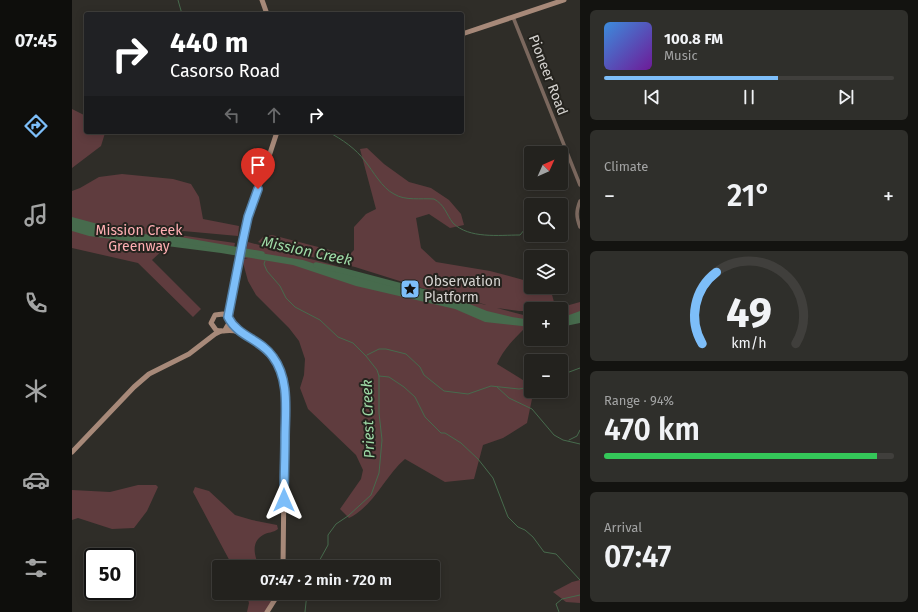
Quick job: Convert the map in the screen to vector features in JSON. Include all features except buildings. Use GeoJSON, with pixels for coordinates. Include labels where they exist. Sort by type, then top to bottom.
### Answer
{"type":"FeatureCollection","features":[{"type":"Feature","properties":{"kind":"main road"},"geometry":{"type":"LineString","coordinates":[[262,0],[266,12]]}},
{"type":"Feature","properties":{"kind":"main road"},"geometry":{"type":"LineString","coordinates":[[464,33],[564,0]]}},
{"type":"Feature","properties":{"kind":"main road"},"geometry":{"type":"LineString","coordinates":[[223,331],[229,326],[228,318],[230,301],[248,217],[276,134]]}},
{"type":"Feature","properties":{"kind":"main road"},"geometry":{"type":"LineString","coordinates":[[204,342],[211,330],[213,318],[225,309],[230,301]]}},
{"type":"Feature","properties":{"kind":"main road"},"geometry":{"type":"LineString","coordinates":[[220,313],[228,318],[232,325],[261,344],[273,357],[280,371],[285,393],[283,560]]}},
{"type":"Feature","properties":{"kind":"main road"},"geometry":{"type":"LineString","coordinates":[[212,323],[214,328],[223,331]]}},
{"type":"Feature","properties":{"kind":"main road"},"geometry":{"type":"LineString","coordinates":[[72,452],[134,387],[149,374],[189,354],[215,334],[223,331],[234,330],[244,334]]}},
{"type":"Feature","properties":{"kind":"main road"},"geometry":{"type":"LineString","coordinates":[[267,612],[275,600]]}},
{"type":"Feature","properties":{"kind":"street","name":"Pioneer Road"},"geometry":{"type":"LineString","coordinates":[[513,17],[580,185]]}},
{"type":"Feature","properties":{"kind":"street"},"geometry":{"type":"LineString","coordinates":[[580,201],[576,211],[577,220],[580,227]]}},
{"type":"Feature","properties":{"kind":"green space"},"geometry":{"type":"Polygon","coordinates":[[[72,109],[84,115],[84,134],[105,134],[101,146],[72,168],[72,109]]]}},
{"type":"Feature","properties":{"kind":"green space"},"geometry":{"type":"Polygon","coordinates":[[[367,148],[384,164],[409,182],[431,188],[449,200],[461,214],[464,225],[450,228],[429,214],[416,218],[421,248],[436,262],[490,271],[524,280],[524,294],[552,294],[554,302],[524,302],[524,311],[497,308],[524,315],[524,329],[506,348],[497,364],[523,380],[524,398],[532,399],[527,423],[503,438],[483,445],[474,479],[445,482],[405,459],[391,474],[372,499],[358,513],[349,518],[340,509],[361,479],[363,470],[356,455],[308,409],[300,388],[304,375],[305,359],[299,341],[289,328],[256,295],[248,281],[242,259],[248,259],[244,258],[248,242],[333,265],[406,288],[445,295],[486,305],[444,291],[425,289],[355,267],[282,250],[258,242],[263,237],[272,235],[349,255],[354,250],[354,227],[366,214],[376,209],[360,149],[367,148]]]}},
{"type":"Feature","properties":{"kind":"green space","name":"Mission Creek Greenway"},"geometry":{"type":"Polygon","coordinates":[[[122,174],[173,179],[191,184],[199,197],[203,219],[239,226],[238,236],[183,231],[179,235],[235,243],[233,253],[168,245],[152,260],[201,309],[193,317],[138,263],[72,248],[72,191],[99,177],[122,174]]]}},
{"type":"Feature","properties":{"kind":"green space"},"geometry":{"type":"Polygon","coordinates":[[[580,302],[580,316],[568,319],[568,305],[580,302]]]}},
{"type":"Feature","properties":{"kind":"green space"},"geometry":{"type":"Polygon","coordinates":[[[138,485],[156,485],[158,487],[147,511],[134,528],[112,529],[78,518],[72,520],[72,490],[110,492],[138,485]]]}},
{"type":"Feature","properties":{"kind":"green space"},"geometry":{"type":"Polygon","coordinates":[[[195,487],[209,491],[235,515],[277,525],[278,529],[263,535],[256,542],[255,550],[257,560],[229,560],[193,492],[195,487]]]}},
{"type":"Feature","properties":{"kind":"green space"},"geometry":{"type":"Polygon","coordinates":[[[580,580],[580,603],[566,602],[553,592],[572,582],[580,580]]]}},
{"type":"Feature","properties":{"kind":"green space"},"geometry":{"type":"Polygon","coordinates":[[[248,600],[271,600],[272,603],[269,612],[247,612],[248,600]]]}},
{"type":"Feature","properties":{"kind":"shaded area","name":"Mission Creek"},"geometry":{"type":"Polygon","coordinates":[[[72,217],[120,230],[303,260],[340,272],[370,278],[402,288],[457,299],[487,311],[524,319],[524,326],[485,322],[455,309],[356,286],[293,265],[221,253],[89,236],[72,231],[72,217]]]}},
{"type":"Feature","properties":{"kind":"shaded area"},"geometry":{"type":"Polygon","coordinates":[[[580,311],[580,323],[568,326],[568,315],[580,311]]]}},
{"type":"Feature","properties":{"kind":"waterway"},"geometry":{"type":"LineString","coordinates":[[178,0],[181,12]]}},
{"type":"Feature","properties":{"kind":"waterway"},"geometry":{"type":"LineString","coordinates":[[331,134],[353,148],[382,184],[390,191],[403,198],[434,199],[438,201],[453,223],[467,232],[485,235],[520,235],[524,230]]}},
{"type":"Feature","properties":{"kind":"waterway","name":"Mission Creek"},"geometry":{"type":"LineString","coordinates":[[170,238],[262,254]]}},
{"type":"Feature","properties":{"kind":"waterway","name":"Priest Creek"},"geometry":{"type":"LineString","coordinates":[[265,261],[264,264],[267,271],[280,286],[286,298],[295,307],[320,320],[338,337],[353,343],[366,356],[377,370],[379,376],[379,413],[382,440],[379,473],[371,495],[348,516],[336,524],[328,535],[328,545],[320,560]]}},
{"type":"Feature","properties":{"kind":"waterway","name":"Mission Creek"},"geometry":{"type":"LineString","coordinates":[[316,265],[443,297]]}},
{"type":"Feature","properties":{"kind":"waterway"},"geometry":{"type":"LineString","coordinates":[[367,355],[379,349],[386,349],[406,354],[420,367],[424,375],[444,391],[468,394],[491,386],[524,388]]}},
{"type":"Feature","properties":{"kind":"waterway"},"geometry":{"type":"LineString","coordinates":[[568,372],[580,368]]}},
{"type":"Feature","properties":{"kind":"waterway"},"geometry":{"type":"LineString","coordinates":[[379,376],[389,377],[404,387],[415,397],[425,417],[441,433],[445,433],[461,443],[478,459],[493,478],[508,517],[518,527],[525,530],[533,537],[544,552],[556,554],[580,580]]}},
{"type":"Feature","properties":{"kind":"waterway"},"geometry":{"type":"LineString","coordinates":[[497,387],[509,398],[532,409],[554,435],[563,440],[580,444]]}},
{"type":"Feature","properties":{"kind":"waterway"},"geometry":{"type":"LineString","coordinates":[[569,440],[577,436],[580,430]]}},
{"type":"Feature","properties":{"kind":"waterway"},"geometry":{"type":"LineString","coordinates":[[559,612],[556,604],[562,599],[580,595]]}},
{"type":"Feature","properties":{"kind":"waterway","name":"Priest Creek"},"geometry":{"type":"LineString","coordinates":[[305,612],[306,600]]}},
{"type":"Feature","properties":{"kind":"place","name":"Observation Platform"},"geometry":{"type":"Point","coordinates":[410,289]}},
{"type":"Feature","properties":{"kind":"route"},"geometry":{"type":"LineString","coordinates":[[258,189],[248,217],[228,317],[235,328],[261,344],[266,349],[273,357],[280,371],[285,393],[284,500]]}}]}
